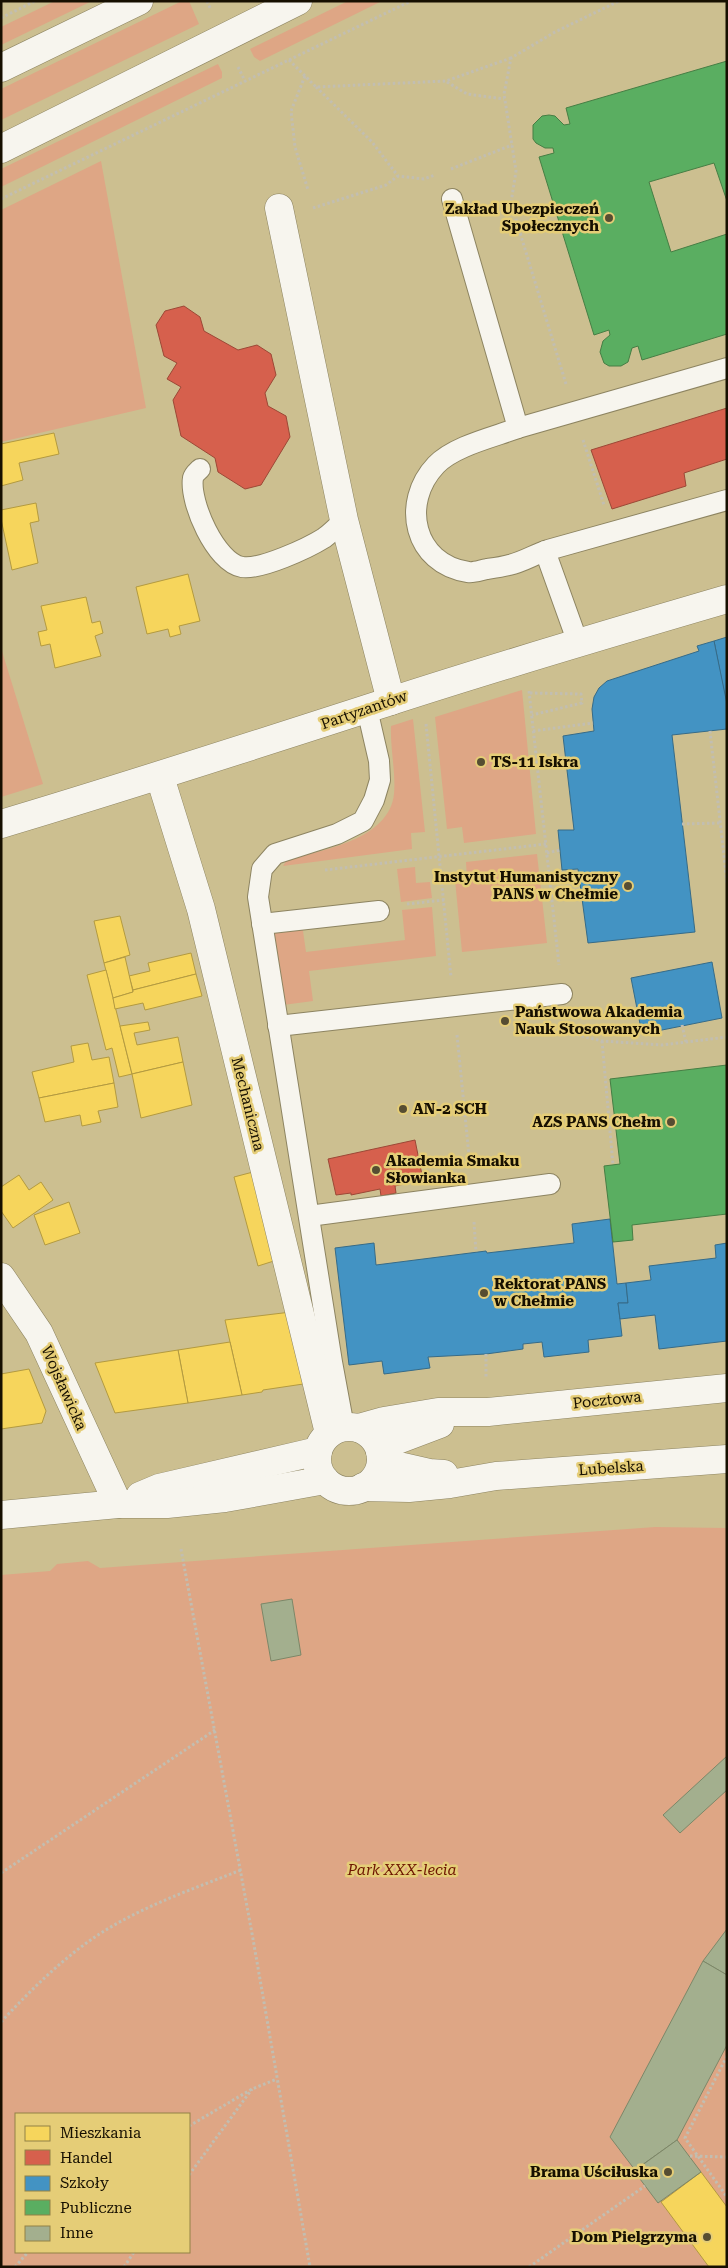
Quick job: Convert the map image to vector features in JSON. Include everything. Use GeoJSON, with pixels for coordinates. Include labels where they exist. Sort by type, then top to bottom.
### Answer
{"type":"FeatureCollection","features":[{"type":"Feature","properties":{"kind":"street"},"geometry":{"type":"LineString","coordinates":[[1,68],[139,1]]}},
{"type":"Feature","properties":{"kind":"street"},"geometry":{"type":"LineString","coordinates":[[1,149],[298,1]]}},
{"type":"Feature","properties":{"kind":"street"},"geometry":{"type":"LineString","coordinates":[[279,208],[344,520],[379,705]]}},
{"type":"Feature","properties":{"kind":"street","name":"Partyzantów"},"geometry":{"type":"LineString","coordinates":[[1,824],[160,777],[379,705],[727,599]]}},
{"type":"Feature","properties":{"kind":"street","name":"Mechaniczna"},"geometry":{"type":"LineString","coordinates":[[160,777],[201,909],[338,1435]]}},
{"type":"Feature","properties":{"kind":"street","name":"Wojsławicka"},"geometry":{"type":"LineString","coordinates":[[1,1278],[39,1333],[118,1504]]}},
{"type":"Feature","properties":{"kind":"street","name":"Pocztowa"},"geometry":{"type":"LineString","coordinates":[[487,1400],[727,1388]]}},
{"type":"Feature","properties":{"kind":"street"},"geometry":{"type":"LineString","coordinates":[[118,1504],[159,1488],[384,1421],[438,1412],[487,1400]]}},
{"type":"Feature","properties":{"kind":"street"},"geometry":{"type":"LineString","coordinates":[[363,1488],[372,1481],[381,1456],[395,1442],[487,1400]]}},
{"type":"Feature","properties":{"kind":"street"},"geometry":{"type":"LineString","coordinates":[[381,1456],[376,1441],[369,1433],[338,1435],[317,1461],[325,1480],[343,1490],[409,1488],[450,1484],[496,1476]]}},
{"type":"Feature","properties":{"kind":"street"},"geometry":{"type":"LineString","coordinates":[[381,1456],[429,1473],[496,1476]]}},
{"type":"Feature","properties":{"kind":"street","name":"Lubelska"},"geometry":{"type":"LineString","coordinates":[[496,1476],[727,1459]]}},
{"type":"Feature","properties":{"kind":"street"},"geometry":{"type":"LineString","coordinates":[[1,1515],[118,1504],[167,1504],[225,1498],[325,1480]]}},
{"type":"Feature","properties":{"kind":"lane"},"geometry":{"type":"LineString","coordinates":[[452,198],[518,428]]}},
{"type":"Feature","properties":{"kind":"lane"},"geometry":{"type":"LineString","coordinates":[[727,368],[518,428],[475,443],[436,464],[426,478],[415,511],[416,526],[423,543],[435,556],[449,566],[470,572],[510,565],[545,551],[727,500]]}},
{"type":"Feature","properties":{"kind":"lane"},"geometry":{"type":"LineString","coordinates":[[200,469],[194,475],[193,484],[198,507],[209,536],[218,550],[229,561],[241,567],[253,566],[305,548],[324,538],[344,520]]}},
{"type":"Feature","properties":{"kind":"lane"},"geometry":{"type":"LineString","coordinates":[[545,551],[578,643]]}},
{"type":"Feature","properties":{"kind":"lane"},"geometry":{"type":"LineString","coordinates":[[338,1435],[332,1362],[258,897],[262,869],[275,854],[337,834],[363,821],[374,800],[380,780],[379,705]]}},
{"type":"Feature","properties":{"kind":"lane"},"geometry":{"type":"LineString","coordinates":[[262,924],[379,911]]}},
{"type":"Feature","properties":{"kind":"lane"},"geometry":{"type":"LineString","coordinates":[[278,1026],[562,994]]}},
{"type":"Feature","properties":{"kind":"lane"},"geometry":{"type":"LineString","coordinates":[[309,1216],[550,1184]]}},
{"type":"Feature","properties":{"kind":"path"},"geometry":{"type":"LineString","coordinates":[[1,18],[35,1]]}},
{"type":"Feature","properties":{"kind":"path"},"geometry":{"type":"LineString","coordinates":[[1,200],[411,1]]}},
{"type":"Feature","properties":{"kind":"path"},"geometry":{"type":"LineString","coordinates":[[316,87],[446,81],[512,58],[555,32],[619,1]]}},
{"type":"Feature","properties":{"kind":"path"},"geometry":{"type":"LineString","coordinates":[[512,58],[504,94],[516,171],[511,203],[605,508]]}},
{"type":"Feature","properties":{"kind":"path"},"geometry":{"type":"LineString","coordinates":[[289,60],[372,142],[398,176]]}},
{"type":"Feature","properties":{"kind":"path"},"geometry":{"type":"LineString","coordinates":[[305,76],[291,111],[295,147],[308,191]]}},
{"type":"Feature","properties":{"kind":"path"},"geometry":{"type":"LineString","coordinates":[[446,81],[467,94],[504,99]]}},
{"type":"Feature","properties":{"kind":"path"},"geometry":{"type":"LineString","coordinates":[[311,200],[314,209],[386,185],[398,176],[424,179],[512,145]]}},
{"type":"Feature","properties":{"kind":"path"},"geometry":{"type":"LineString","coordinates":[[532,715],[582,703],[582,694],[529,693],[562,994],[569,1032],[602,1042],[662,1045],[727,1037]]}},
{"type":"Feature","properties":{"kind":"path"},"geometry":{"type":"LineString","coordinates":[[425,716],[440,856],[476,1252]]}},
{"type":"Feature","properties":{"kind":"path"},"geometry":{"type":"LineString","coordinates":[[534,731],[593,723]]}},
{"type":"Feature","properties":{"kind":"path"},"geometry":{"type":"LineString","coordinates":[[710,731],[727,884]]}},
{"type":"Feature","properties":{"kind":"path"},"geometry":{"type":"LineString","coordinates":[[682,824],[720,823]]}},
{"type":"Feature","properties":{"kind":"path"},"geometry":{"type":"LineString","coordinates":[[321,871],[546,844]]}},
{"type":"Feature","properties":{"kind":"path"},"geometry":{"type":"LineString","coordinates":[[547,853],[560,850]]}},
{"type":"Feature","properties":{"kind":"path"},"geometry":{"type":"LineString","coordinates":[[401,905],[444,900]]}},
{"type":"Feature","properties":{"kind":"path"},"geometry":{"type":"LineString","coordinates":[[682,1025],[686,1042]]}},
{"type":"Feature","properties":{"kind":"path"},"geometry":{"type":"LineString","coordinates":[[602,1042],[613,1165]]}},
{"type":"Feature","properties":{"kind":"path"},"geometry":{"type":"LineString","coordinates":[[486,1354],[487,1400]]}},
{"type":"Feature","properties":{"kind":"path"},"geometry":{"type":"LineString","coordinates":[[182,1549],[310,2267]]}},
{"type":"Feature","properties":{"kind":"path"},"geometry":{"type":"LineString","coordinates":[[1,1873],[215,1730]]}},
{"type":"Feature","properties":{"kind":"path"},"geometry":{"type":"LineString","coordinates":[[1,2022],[49,1974],[86,1944],[129,1918],[172,1897],[240,1870]]}},
{"type":"Feature","properties":{"kind":"path"},"geometry":{"type":"LineString","coordinates":[[727,2056],[684,2138],[727,2197]]}},
{"type":"Feature","properties":{"kind":"path"},"geometry":{"type":"LineString","coordinates":[[190,2125],[252,2089],[277,2079]]}},
{"type":"Feature","properties":{"kind":"path"},"geometry":{"type":"LineString","coordinates":[[190,2174],[252,2089]]}},
{"type":"Feature","properties":{"kind":"path"},"geometry":{"type":"LineString","coordinates":[[690,2156],[727,2157]]}},
{"type":"Feature","properties":{"kind":"path"},"geometry":{"type":"LineString","coordinates":[[528,2267],[645,2186]]}},
{"type":"Feature","properties":{"kind":"path"},"geometry":{"type":"LineString","coordinates":[[15,2267],[27,2253]]}},
{"type":"Feature","properties":{"kind":"path"},"geometry":{"type":"LineString","coordinates":[[124,2267],[133,2253]]}},
{"type":"Feature","properties":{"kind":"green space"},"geometry":{"type":"Polygon","coordinates":[[[55,1],[92,1],[1,45],[1,27],[55,1]]]}},
{"type":"Feature","properties":{"kind":"green space"},"geometry":{"type":"Polygon","coordinates":[[[182,1],[189,1],[199,24],[1,120],[1,89],[182,1]]]}},
{"type":"Feature","properties":{"kind":"green space"},"geometry":{"type":"Polygon","coordinates":[[[348,1],[382,1],[260,61],[254,57],[250,49],[348,1]]]}},
{"type":"Feature","properties":{"kind":"green space"},"geometry":{"type":"Polygon","coordinates":[[[218,64],[222,72],[222,78],[1,187],[1,169],[218,64]]]}},
{"type":"Feature","properties":{"kind":"green space"},"geometry":{"type":"Polygon","coordinates":[[[101,161],[146,408],[1,442],[1,210],[101,161]]]}},
{"type":"Feature","properties":{"kind":"green space"},"geometry":{"type":"Polygon","coordinates":[[[1,648],[43,784],[1,797],[1,648]]]}},
{"type":"Feature","properties":{"kind":"green space"},"geometry":{"type":"Polygon","coordinates":[[[522,690],[536,834],[464,843],[462,827],[447,829],[435,717],[522,690]]]}},
{"type":"Feature","properties":{"kind":"green space"},"geometry":{"type":"Polygon","coordinates":[[[413,719],[425,832],[411,833],[412,849],[283,866],[287,860],[335,847],[352,840],[380,822],[389,810],[394,794],[391,726],[413,719]]]}},
{"type":"Feature","properties":{"kind":"green space"},"geometry":{"type":"Polygon","coordinates":[[[537,854],[547,943],[462,952],[455,880],[467,878],[466,862],[537,854]]]}},
{"type":"Feature","properties":{"kind":"green space"},"geometry":{"type":"Polygon","coordinates":[[[415,867],[416,883],[430,882],[432,898],[401,902],[397,869],[415,867]]]}},
{"type":"Feature","properties":{"kind":"green space"},"geometry":{"type":"Polygon","coordinates":[[[432,907],[436,956],[309,971],[313,1001],[283,1005],[273,926],[302,924],[306,952],[405,940],[402,910],[432,907]]]}},
{"type":"Feature","properties":{"kind":"green space","name":"Park XXX-lecia"},"geometry":{"type":"Polygon","coordinates":[[[655,1527],[727,1528],[727,2267],[1,2267],[1,1575],[50,1571],[57,1564],[88,1561],[100,1568],[655,1527]]]}},
{"type":"Feature","properties":{"kind":"building: Mieszkania"},"geometry":{"type":"Polygon","coordinates":[[[54,433],[59,454],[19,463],[23,480],[1,486],[1,444],[54,433]]]}},
{"type":"Feature","properties":{"kind":"building: Mieszkania"},"geometry":{"type":"Polygon","coordinates":[[[36,503],[39,521],[30,523],[38,563],[12,570],[1,519],[1,510],[36,503]]]}},
{"type":"Feature","properties":{"kind":"building: Mieszkania"},"geometry":{"type":"Polygon","coordinates":[[[188,574],[200,621],[179,626],[181,634],[170,637],[168,629],[147,634],[136,587],[188,574]]]}},
{"type":"Feature","properties":{"kind":"building: Mieszkania"},"geometry":{"type":"Polygon","coordinates":[[[86,597],[92,623],[100,621],[103,633],[95,636],[101,656],[55,668],[50,644],[41,646],[38,632],[47,630],[41,606],[86,597]]]}},
{"type":"Feature","properties":{"kind":"building: Mieszkania"},"geometry":{"type":"Polygon","coordinates":[[[120,916],[130,955],[104,963],[94,921],[120,916]]]}},
{"type":"Feature","properties":{"kind":"building: Mieszkania"},"geometry":{"type":"Polygon","coordinates":[[[191,953],[196,974],[133,990],[129,976],[150,971],[148,963],[191,953]]]}},
{"type":"Feature","properties":{"kind":"building: Mieszkania"},"geometry":{"type":"Polygon","coordinates":[[[125,957],[133,992],[113,998],[104,963],[125,957]]]}},
{"type":"Feature","properties":{"kind":"building: Mieszkania"},"geometry":{"type":"Polygon","coordinates":[[[106,970],[132,1074],[119,1077],[112,1048],[106,1050],[87,975],[106,970]]]}},
{"type":"Feature","properties":{"kind":"building: Mieszkania"},"geometry":{"type":"Polygon","coordinates":[[[196,974],[202,996],[145,1010],[143,1003],[115,1009],[113,998],[133,992],[133,990],[196,974]]]}},
{"type":"Feature","properties":{"kind":"building: Mieszkania"},"geometry":{"type":"Polygon","coordinates":[[[148,1022],[150,1030],[134,1033],[137,1045],[178,1037],[183,1062],[132,1074],[120,1026],[148,1022]]]}},
{"type":"Feature","properties":{"kind":"building: Mieszkania"},"geometry":{"type":"Polygon","coordinates":[[[88,1043],[92,1060],[109,1057],[114,1083],[39,1098],[32,1072],[74,1062],[71,1046],[88,1043]]]}},
{"type":"Feature","properties":{"kind":"building: Mieszkania"},"geometry":{"type":"Polygon","coordinates":[[[183,1062],[192,1105],[141,1118],[132,1074],[183,1062]]]}},
{"type":"Feature","properties":{"kind":"building: Mieszkania"},"geometry":{"type":"Polygon","coordinates":[[[114,1083],[118,1107],[98,1111],[101,1122],[82,1126],[80,1115],[45,1122],[39,1098],[114,1083]]]}},
{"type":"Feature","properties":{"kind":"building: Mieszkania"},"geometry":{"type":"Polygon","coordinates":[[[253,1172],[277,1260],[258,1266],[234,1177],[253,1172]]]}},
{"type":"Feature","properties":{"kind":"building: Mieszkania"},"geometry":{"type":"Polygon","coordinates":[[[19,1175],[29,1190],[41,1182],[53,1200],[13,1228],[1,1211],[1,1187],[19,1175]]]}},
{"type":"Feature","properties":{"kind":"building: Mieszkania"},"geometry":{"type":"Polygon","coordinates":[[[69,1202],[80,1233],[45,1245],[34,1215],[69,1202]]]}},
{"type":"Feature","properties":{"kind":"building: Mieszkania"},"geometry":{"type":"Polygon","coordinates":[[[291,1312],[310,1383],[242,1395],[225,1320],[291,1312]]]}},
{"type":"Feature","properties":{"kind":"building: Mieszkania"},"geometry":{"type":"Polygon","coordinates":[[[230,1342],[242,1395],[188,1403],[178,1350],[230,1342]]]}},
{"type":"Feature","properties":{"kind":"building: Mieszkania"},"geometry":{"type":"Polygon","coordinates":[[[178,1350],[188,1403],[115,1413],[95,1363],[178,1350]]]}},
{"type":"Feature","properties":{"kind":"building: Mieszkania"},"geometry":{"type":"Polygon","coordinates":[[[29,1369],[46,1411],[42,1423],[1,1429],[1,1374],[29,1369]]]}},
{"type":"Feature","properties":{"kind":"building: Mieszkania","name":"Dom Pielgrzyma"},"geometry":{"type":"Polygon","coordinates":[[[701,2172],[727,2207],[727,2267],[709,2267],[661,2202],[701,2172]]]}},
{"type":"Feature","properties":{"kind":"building: Handel"},"geometry":{"type":"Polygon","coordinates":[[[184,306],[200,317],[204,331],[238,350],[257,345],[271,354],[276,375],[265,393],[268,406],[286,416],[290,437],[261,485],[245,489],[218,472],[215,458],[181,436],[173,400],[181,387],[167,379],[177,363],[164,356],[156,325],[165,311],[184,306]]]}},
{"type":"Feature","properties":{"kind":"building: Handel"},"geometry":{"type":"Polygon","coordinates":[[[727,408],[727,459],[684,473],[686,486],[612,509],[591,450],[727,408]]]}},
{"type":"Feature","properties":{"kind":"building: Handel","name":"Akademia Smaku Słowianka"},"geometry":{"type":"Polygon","coordinates":[[[415,1140],[423,1180],[395,1186],[396,1193],[381,1196],[380,1189],[351,1195],[351,1193],[336,1195],[328,1159],[415,1140]]]}},
{"type":"Feature","properties":{"kind":"building: Szkoły"},"geometry":{"type":"Polygon","coordinates":[[[727,637],[727,702],[726,702],[714,641],[727,637]]]}},
{"type":"Feature","properties":{"kind":"building: Szkoły"},"geometry":{"type":"Polygon","coordinates":[[[714,641],[727,704],[727,729],[672,735],[695,932],[588,943],[578,869],[562,870],[558,830],[574,830],[563,736],[594,731],[592,709],[594,697],[599,688],[607,681],[699,651],[697,646],[714,641]]]}},
{"type":"Feature","properties":{"kind":"building: Szkoły"},"geometry":{"type":"Polygon","coordinates":[[[712,962],[722,1018],[642,1034],[631,978],[712,962]]]}},
{"type":"Feature","properties":{"kind":"building: Szkoły","name":"Rektorat PANS w Chełmie"},"geometry":{"type":"Polygon","coordinates":[[[610,1219],[617,1284],[626,1283],[628,1303],[618,1303],[622,1336],[588,1340],[589,1352],[544,1357],[542,1342],[523,1344],[523,1349],[486,1354],[428,1357],[430,1368],[384,1374],[382,1361],[349,1365],[335,1248],[374,1243],[376,1265],[486,1251],[487,1253],[574,1243],[572,1224],[610,1219]]]}},
{"type":"Feature","properties":{"kind":"building: Szkoły"},"geometry":{"type":"Polygon","coordinates":[[[727,1243],[727,1341],[659,1349],[655,1315],[620,1319],[618,1303],[628,1303],[626,1283],[651,1280],[649,1266],[716,1258],[715,1245],[727,1243]]]}},
{"type":"Feature","properties":{"kind":"building: Publiczne","name":"Zakład Ubezpieczeń Społecznych"},"geometry":{"type":"Polygon","coordinates":[[[727,61],[727,201],[714,163],[649,182],[671,252],[727,234],[727,334],[642,360],[638,346],[632,348],[628,362],[621,366],[609,366],[604,363],[600,352],[603,341],[610,335],[609,330],[594,335],[539,157],[554,153],[553,148],[545,148],[536,143],[533,139],[533,125],[542,116],[549,115],[555,116],[564,125],[570,124],[566,108],[727,61]]]}},
{"type":"Feature","properties":{"kind":"building: Publiczne","name":"AZS PANS Chełm"},"geometry":{"type":"Polygon","coordinates":[[[727,1065],[727,1214],[632,1225],[633,1240],[613,1242],[604,1166],[620,1164],[610,1079],[727,1065]]]}},
{"type":"Feature","properties":{"kind":"building: Inne"},"geometry":{"type":"Polygon","coordinates":[[[292,1599],[301,1655],[271,1661],[261,1604],[292,1599]]]}},
{"type":"Feature","properties":{"kind":"building: Inne"},"geometry":{"type":"Polygon","coordinates":[[[727,1756],[727,1790],[680,1833],[663,1815],[727,1756]]]}},
{"type":"Feature","properties":{"kind":"building: Inne"},"geometry":{"type":"Polygon","coordinates":[[[727,1929],[727,1975],[703,1961],[727,1929]]]}},
{"type":"Feature","properties":{"kind":"building: Inne"},"geometry":{"type":"Polygon","coordinates":[[[703,1961],[727,1975],[727,2045],[677,2140],[635,2170],[610,2137],[703,1961]]]}},
{"type":"Feature","properties":{"kind":"building: Inne","name":"Brama Uściłuska"},"geometry":{"type":"Polygon","coordinates":[[[677,2140],[701,2172],[658,2203],[634,2171],[677,2140]]]}},
{"type":"Feature","properties":{"kind":"place","name":"Zakład Ubezpieczeń Społecznych"},"geometry":{"type":"Point","coordinates":[609,218]}},
{"type":"Feature","properties":{"kind":"place","name":"TS-11 Iskra"},"geometry":{"type":"Point","coordinates":[481,762]}},
{"type":"Feature","properties":{"kind":"place","name":"Instytut Humanistyczny PANS w Chełmie"},"geometry":{"type":"Point","coordinates":[628,886]}},
{"type":"Feature","properties":{"kind":"place","name":"Państwowa Akademia Nauk Stosowanych"},"geometry":{"type":"Point","coordinates":[505,1021]}},
{"type":"Feature","properties":{"kind":"place","name":"AN-2 SCH"},"geometry":{"type":"Point","coordinates":[403,1109]}},
{"type":"Feature","properties":{"kind":"place","name":"AZS PANS Chełm"},"geometry":{"type":"Point","coordinates":[671,1122]}},
{"type":"Feature","properties":{"kind":"place","name":"Akademia Smaku Słowianka"},"geometry":{"type":"Point","coordinates":[376,1170]}},
{"type":"Feature","properties":{"kind":"place","name":"Rektorat PANS w Chełmie"},"geometry":{"type":"Point","coordinates":[484,1293]}},
{"type":"Feature","properties":{"kind":"place","name":"Brama Uściłuska"},"geometry":{"type":"Point","coordinates":[668,2172]}},
{"type":"Feature","properties":{"kind":"place","name":"Dom Pielgrzyma"},"geometry":{"type":"Point","coordinates":[707,2237]}}]}
